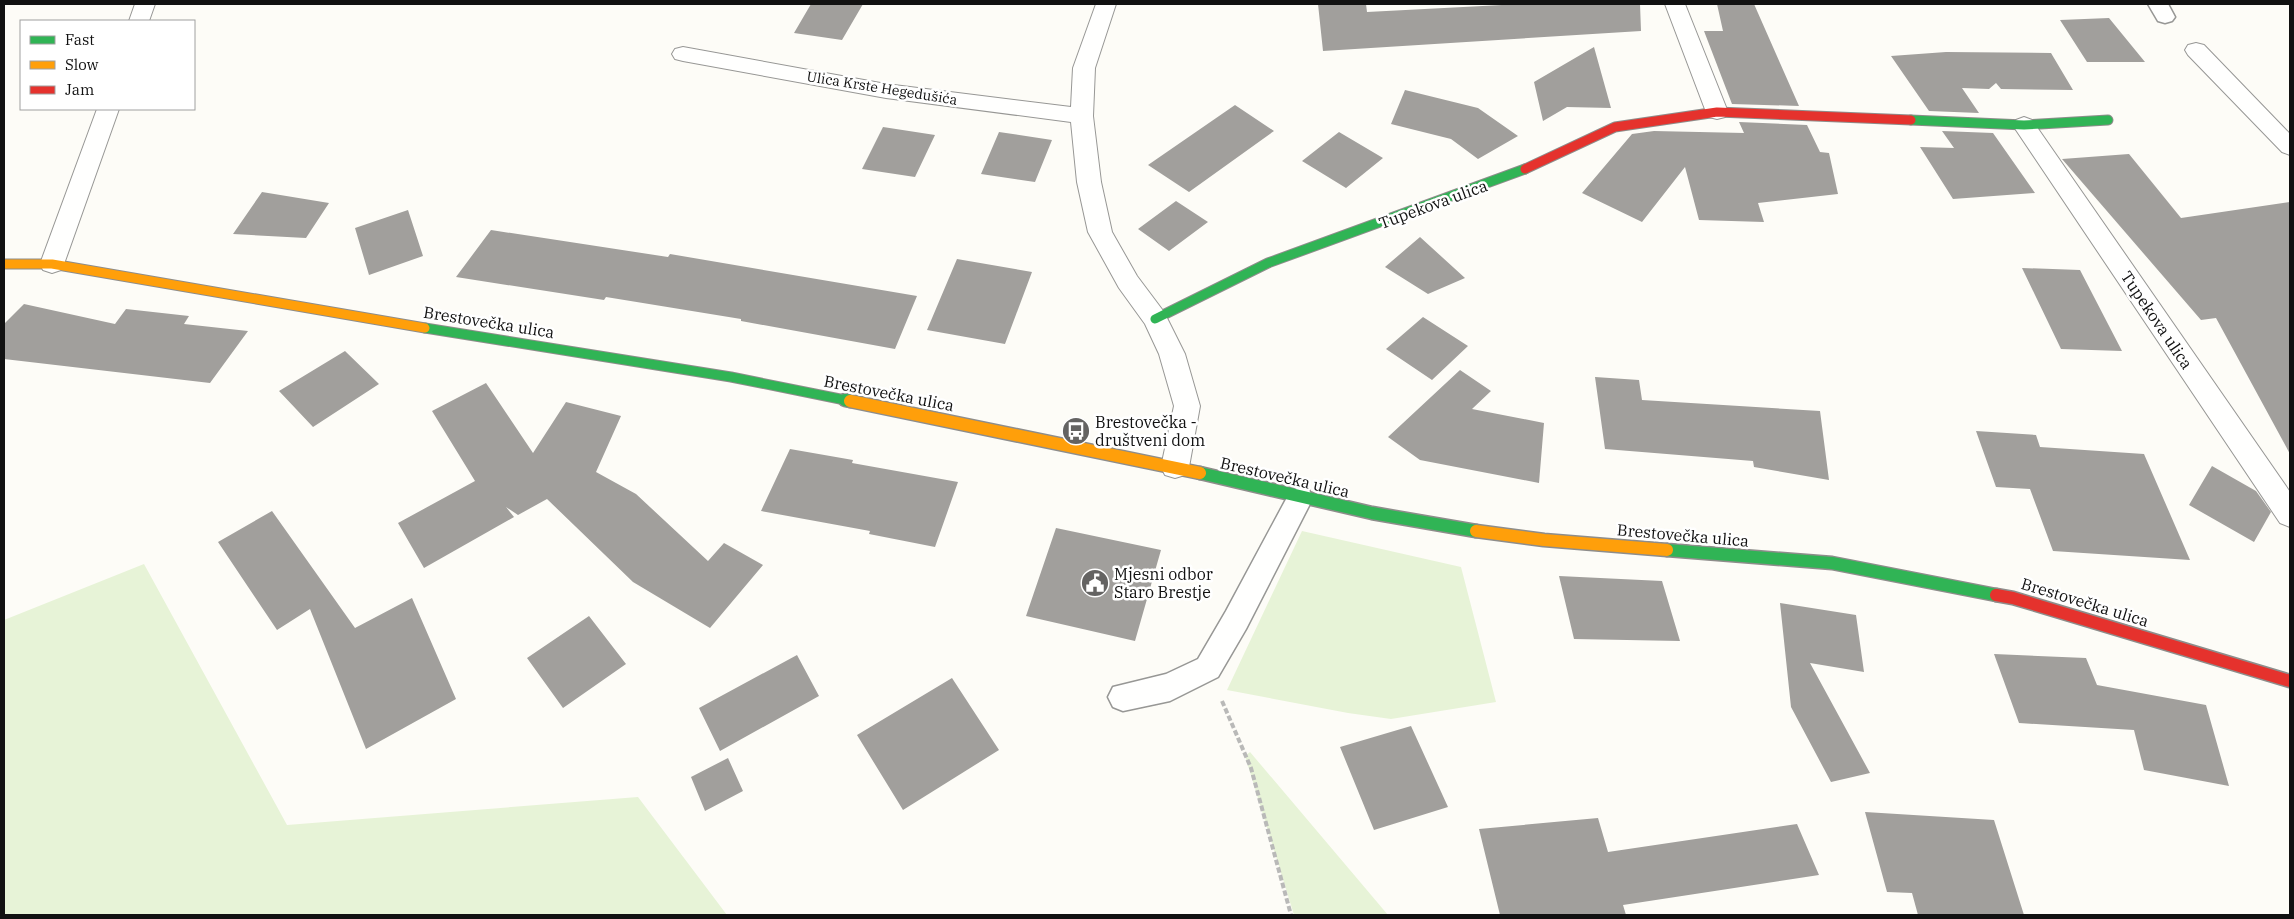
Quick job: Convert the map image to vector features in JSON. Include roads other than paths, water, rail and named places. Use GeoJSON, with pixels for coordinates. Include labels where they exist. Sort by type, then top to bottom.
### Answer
{"type":"FeatureCollection","features":[{"type":"Feature","properties":{"kind":"street"},"geometry":{"type":"LineString","coordinates":[[139,20],[145,4]]}},
{"type":"Feature","properties":{"kind":"street"},"geometry":{"type":"LineString","coordinates":[[1106,4],[1084,68],[1082,116],[1089,182],[1100,232],[1128,282],[1154,319],[1172,354],[1187,406],[1175,467]]}},
{"type":"Feature","properties":{"kind":"street"},"geometry":{"type":"LineString","coordinates":[[1675,4],[1717,112]]}},
{"type":"Feature","properties":{"kind":"street"},"geometry":{"type":"LineString","coordinates":[[2196,50],[2290,147]]}},
{"type":"Feature","properties":{"kind":"street","name":"Ulica Krste Hegedušića"},"geometry":{"type":"LineString","coordinates":[[683,54],[886,91],[1082,116]]}},
{"type":"Feature","properties":{"kind":"street"},"geometry":{"type":"LineString","coordinates":[[52,264],[108,110]]}},
{"type":"Feature","properties":{"kind":"street","name":"Tupekova ulica"},"geometry":{"type":"LineString","coordinates":[[1154,319],[1268,263],[1513,175],[1615,127],[1717,112],[2024,125],[2108,120]]}},
{"type":"Feature","properties":{"kind":"street","name":"Tupekova ulica"},"geometry":{"type":"LineString","coordinates":[[2024,125],[2290,515]]}},
{"type":"Feature","properties":{"kind":"street","name":"Brestovečka ulica"},"geometry":{"type":"LineString","coordinates":[[4,264],[52,264],[302,308],[731,377],[1175,467],[1300,498],[1421,524],[1544,540],[1832,563],[2013,598],[2290,681]]}},
{"type":"Feature","properties":{"kind":"lane"},"geometry":{"type":"LineString","coordinates":[[1123,696],[1170,687],[1208,668],[1236,620],[1300,498]]}},
{"type":"Feature","properties":{"kind":"place","name":"Brestovečka - društveni dom"},"geometry":{"type":"Point","coordinates":[1076,431]}},
{"type":"Feature","properties":{"kind":"place","name":"Mjesni odbor Staro Brestje"},"geometry":{"type":"Point","coordinates":[1095,583]}}]}
